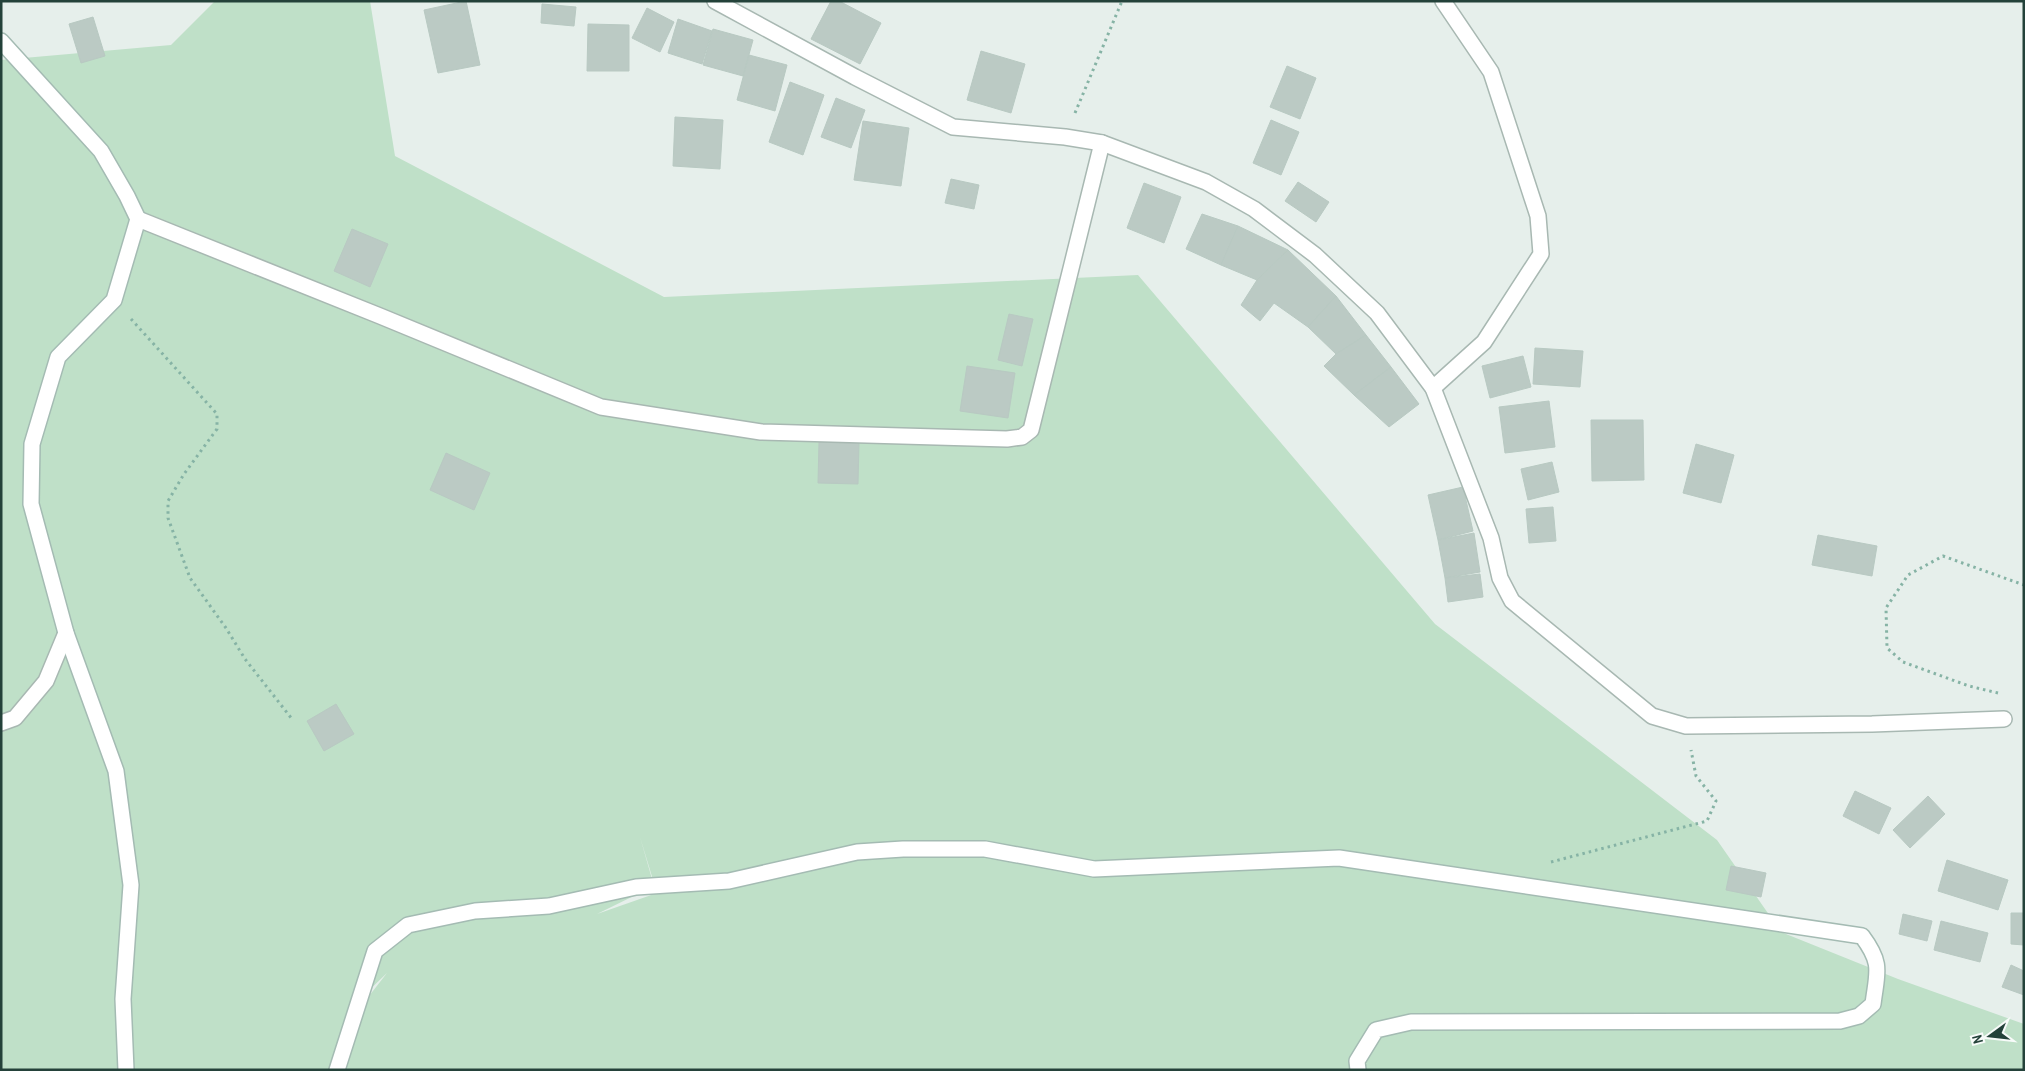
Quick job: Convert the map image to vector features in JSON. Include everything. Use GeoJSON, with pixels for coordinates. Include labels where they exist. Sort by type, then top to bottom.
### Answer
{"type":"FeatureCollection","features":[{"type":"Feature","properties":{"kind":"street"},"geometry":{"type":"LineString","coordinates":[[715,1],[855,77],[953,127],[1065,137],[1102,143],[1206,182],[1254,208],[1316,255],[1377,313],[1433,388],[1491,538],[1500,578],[1512,601],[1652,716],[1686,726],[1872,724],[2004,719]]}},
{"type":"Feature","properties":{"kind":"street"},"geometry":{"type":"LineString","coordinates":[[1433,388],[1484,342],[1541,254],[1538,216],[1491,72],[1443,1]]}},
{"type":"Feature","properties":{"kind":"street"},"geometry":{"type":"LineString","coordinates":[[1,41],[101,152],[138,219],[114,300],[58,357],[32,444],[31,504],[66,633],[116,771],[131,885],[123,999],[126,1070]]}},
{"type":"Feature","properties":{"kind":"street"},"geometry":{"type":"LineString","coordinates":[[138,219],[600,407],[761,432],[1007,439],[1022,437],[1031,430],[1102,143]]}},
{"type":"Feature","properties":{"kind":"street"},"geometry":{"type":"LineString","coordinates":[[1,723],[15,718],[46,681],[66,633]]}},
{"type":"Feature","properties":{"kind":"street"},"geometry":{"type":"LineString","coordinates":[[337,1070],[375,951],[408,925],[475,911],[549,906],[636,887],[729,881],[857,852],[903,849],[985,849],[1094,869],[1339,858],[1862,936],[1873,952],[1878,968],[1873,1004],[1859,1016],[1840,1021],[1411,1022],[1376,1030],[1357,1061],[1358,1070]]}},
{"type":"Feature","properties":{"kind":"path"},"geometry":{"type":"LineString","coordinates":[[1065,137],[1122,1]]}},
{"type":"Feature","properties":{"kind":"path"},"geometry":{"type":"LineString","coordinates":[[114,300],[217,414],[217,429],[184,474],[168,501],[168,518],[190,578],[226,628],[245,659],[292,719]]}},
{"type":"Feature","properties":{"kind":"path"},"geometry":{"type":"LineString","coordinates":[[2004,719],[2009,704],[1996,691],[1969,686],[1903,662],[1887,648],[1886,608],[1908,575],[1943,556],[2024,585]]}},
{"type":"Feature","properties":{"kind":"path"},"geometry":{"type":"LineString","coordinates":[[1550,862],[1707,821],[1716,801],[1696,776],[1686,726]]}},
{"type":"Feature","properties":{"kind":"green space"},"geometry":{"type":"Polygon","coordinates":[[[215,1],[370,1],[395,156],[664,297],[1138,275],[1435,624],[1717,840],[1781,932],[1898,979],[2024,1024],[2024,1070],[340,1070],[369,996],[387,973],[360,999],[332,1070],[1,1070],[1,60],[171,45],[215,1]],[[640,837],[654,886],[597,914],[657,893],[640,837]]]}},
{"type":"Feature","properties":{"kind":"building"},"geometry":{"type":"Polygon","coordinates":[[[466,1],[480,65],[438,73],[424,10],[466,1]]]}},
{"type":"Feature","properties":{"kind":"building"},"geometry":{"type":"Polygon","coordinates":[[[831,1],[839,1],[881,23],[860,64],[811,39],[831,1]]]}},
{"type":"Feature","properties":{"kind":"building"},"geometry":{"type":"Polygon","coordinates":[[[542,4],[576,7],[574,26],[541,23],[542,4]]]}},
{"type":"Feature","properties":{"kind":"building"},"geometry":{"type":"Polygon","coordinates":[[[647,8],[674,22],[660,52],[632,38],[647,8]]]}},
{"type":"Feature","properties":{"kind":"building"},"geometry":{"type":"Polygon","coordinates":[[[93,17],[105,56],[81,63],[69,24],[93,17]]]}},
{"type":"Feature","properties":{"kind":"building"},"geometry":{"type":"Polygon","coordinates":[[[678,19],[712,31],[702,64],[668,53],[678,19]]]}},
{"type":"Feature","properties":{"kind":"building"},"geometry":{"type":"Polygon","coordinates":[[[588,24],[629,25],[629,71],[587,71],[588,24]]]}},
{"type":"Feature","properties":{"kind":"building"},"geometry":{"type":"Polygon","coordinates":[[[713,29],[753,40],[743,76],[703,65],[713,29]]]}},
{"type":"Feature","properties":{"kind":"building"},"geometry":{"type":"Polygon","coordinates":[[[981,51],[1025,64],[1011,113],[967,100],[981,51]]]}},
{"type":"Feature","properties":{"kind":"building"},"geometry":{"type":"Polygon","coordinates":[[[749,55],[787,65],[775,111],[737,100],[749,55]]]}},
{"type":"Feature","properties":{"kind":"building"},"geometry":{"type":"Polygon","coordinates":[[[1287,66],[1316,78],[1300,119],[1270,107],[1287,66]]]}},
{"type":"Feature","properties":{"kind":"building"},"geometry":{"type":"Polygon","coordinates":[[[790,82],[824,95],[803,155],[769,142],[790,82]]]}},
{"type":"Feature","properties":{"kind":"building"},"geometry":{"type":"Polygon","coordinates":[[[836,98],[865,110],[851,148],[821,137],[836,98]]]}},
{"type":"Feature","properties":{"kind":"building"},"geometry":{"type":"Polygon","coordinates":[[[675,117],[723,120],[720,169],[673,166],[675,117]]]}},
{"type":"Feature","properties":{"kind":"building"},"geometry":{"type":"Polygon","coordinates":[[[1271,120],[1299,132],[1281,175],[1253,163],[1271,120]]]}},
{"type":"Feature","properties":{"kind":"building"},"geometry":{"type":"Polygon","coordinates":[[[863,121],[909,128],[901,186],[854,180],[863,121]]]}},
{"type":"Feature","properties":{"kind":"building"},"geometry":{"type":"Polygon","coordinates":[[[951,179],[979,185],[974,209],[945,203],[951,179]]]}},
{"type":"Feature","properties":{"kind":"building"},"geometry":{"type":"Polygon","coordinates":[[[1298,182],[1329,202],[1316,222],[1285,201],[1298,182]]]}},
{"type":"Feature","properties":{"kind":"building"},"geometry":{"type":"Polygon","coordinates":[[[1144,183],[1181,197],[1164,243],[1127,228],[1144,183]]]}},
{"type":"Feature","properties":{"kind":"building"},"geometry":{"type":"Polygon","coordinates":[[[1202,214],[1238,226],[1221,265],[1186,249],[1202,214]]]}},
{"type":"Feature","properties":{"kind":"building"},"geometry":{"type":"Polygon","coordinates":[[[1238,226],[1288,250],[1257,280],[1221,265],[1238,226]]]}},
{"type":"Feature","properties":{"kind":"building"},"geometry":{"type":"Polygon","coordinates":[[[352,229],[388,244],[370,287],[334,271],[352,229]]]}},
{"type":"Feature","properties":{"kind":"building"},"geometry":{"type":"Polygon","coordinates":[[[1288,250],[1336,296],[1308,327],[1274,303],[1260,321],[1241,305],[1257,280],[1288,250]]]}},
{"type":"Feature","properties":{"kind":"building"},"geometry":{"type":"Polygon","coordinates":[[[1336,296],[1366,335],[1336,354],[1308,327],[1336,296]]]}},
{"type":"Feature","properties":{"kind":"building"},"geometry":{"type":"Polygon","coordinates":[[[1009,314],[1033,319],[1022,366],[998,360],[1009,314]]]}},
{"type":"Feature","properties":{"kind":"building"},"geometry":{"type":"Polygon","coordinates":[[[1366,335],[1391,367],[1354,395],[1324,366],[1336,354],[1366,335]]]}},
{"type":"Feature","properties":{"kind":"building"},"geometry":{"type":"Polygon","coordinates":[[[1535,348],[1583,351],[1580,387],[1533,384],[1535,348]]]}},
{"type":"Feature","properties":{"kind":"building"},"geometry":{"type":"Polygon","coordinates":[[[1523,356],[1531,387],[1490,398],[1482,366],[1523,356]]]}},
{"type":"Feature","properties":{"kind":"building"},"geometry":{"type":"Polygon","coordinates":[[[967,366],[1015,373],[1008,418],[960,411],[967,366]]]}},
{"type":"Feature","properties":{"kind":"building"},"geometry":{"type":"Polygon","coordinates":[[[1391,367],[1419,404],[1389,427],[1354,395],[1391,367]]]}},
{"type":"Feature","properties":{"kind":"building"},"geometry":{"type":"Polygon","coordinates":[[[1549,401],[1555,447],[1505,453],[1499,407],[1549,401]]]}},
{"type":"Feature","properties":{"kind":"building"},"geometry":{"type":"Polygon","coordinates":[[[1591,420],[1643,420],[1644,480],[1592,481],[1591,420]]]}},
{"type":"Feature","properties":{"kind":"building"},"geometry":{"type":"Polygon","coordinates":[[[819,442],[859,443],[858,484],[818,483],[819,442]]]}},
{"type":"Feature","properties":{"kind":"building"},"geometry":{"type":"Polygon","coordinates":[[[1696,444],[1734,455],[1721,503],[1683,493],[1696,444]]]}},
{"type":"Feature","properties":{"kind":"building"},"geometry":{"type":"Polygon","coordinates":[[[446,453],[490,473],[474,510],[430,490],[446,453]]]}},
{"type":"Feature","properties":{"kind":"building"},"geometry":{"type":"Polygon","coordinates":[[[1552,462],[1559,492],[1528,500],[1521,469],[1552,462]]]}},
{"type":"Feature","properties":{"kind":"building"},"geometry":{"type":"Polygon","coordinates":[[[1463,487],[1473,531],[1438,540],[1428,495],[1463,487]]]}},
{"type":"Feature","properties":{"kind":"building"},"geometry":{"type":"Polygon","coordinates":[[[1553,507],[1556,541],[1529,543],[1526,509],[1553,507]]]}},
{"type":"Feature","properties":{"kind":"building"},"geometry":{"type":"Polygon","coordinates":[[[1474,533],[1480,572],[1445,578],[1438,540],[1474,533]]]}},
{"type":"Feature","properties":{"kind":"building"},"geometry":{"type":"Polygon","coordinates":[[[1818,535],[1877,546],[1872,576],[1812,565],[1818,535]]]}},
{"type":"Feature","properties":{"kind":"building"},"geometry":{"type":"Polygon","coordinates":[[[1480,574],[1483,597],[1448,602],[1445,578],[1480,574]]]}},
{"type":"Feature","properties":{"kind":"building"},"geometry":{"type":"Polygon","coordinates":[[[336,704],[354,734],[324,751],[307,721],[336,704]]]}},
{"type":"Feature","properties":{"kind":"building"},"geometry":{"type":"Polygon","coordinates":[[[1855,791],[1891,808],[1879,834],[1843,816],[1855,791]]]}},
{"type":"Feature","properties":{"kind":"building"},"geometry":{"type":"Polygon","coordinates":[[[1928,796],[1945,814],[1910,848],[1893,830],[1928,796]]]}},
{"type":"Feature","properties":{"kind":"building"},"geometry":{"type":"Polygon","coordinates":[[[1947,860],[2008,880],[1998,910],[1938,891],[1947,860]]]}},
{"type":"Feature","properties":{"kind":"building"},"geometry":{"type":"Polygon","coordinates":[[[1731,866],[1766,873],[1761,897],[1726,890],[1731,866]]]}},
{"type":"Feature","properties":{"kind":"building"},"geometry":{"type":"Polygon","coordinates":[[[2011,913],[2024,913],[2024,945],[2011,944],[2011,913]]]}},
{"type":"Feature","properties":{"kind":"building"},"geometry":{"type":"Polygon","coordinates":[[[1903,914],[1932,921],[1927,941],[1899,934],[1903,914]]]}},
{"type":"Feature","properties":{"kind":"building"},"geometry":{"type":"Polygon","coordinates":[[[1941,921],[1988,933],[1980,962],[1934,950],[1941,921]]]}},
{"type":"Feature","properties":{"kind":"building"},"geometry":{"type":"Polygon","coordinates":[[[2011,965],[2024,971],[2024,995],[2002,987],[2011,965]]]}}]}
